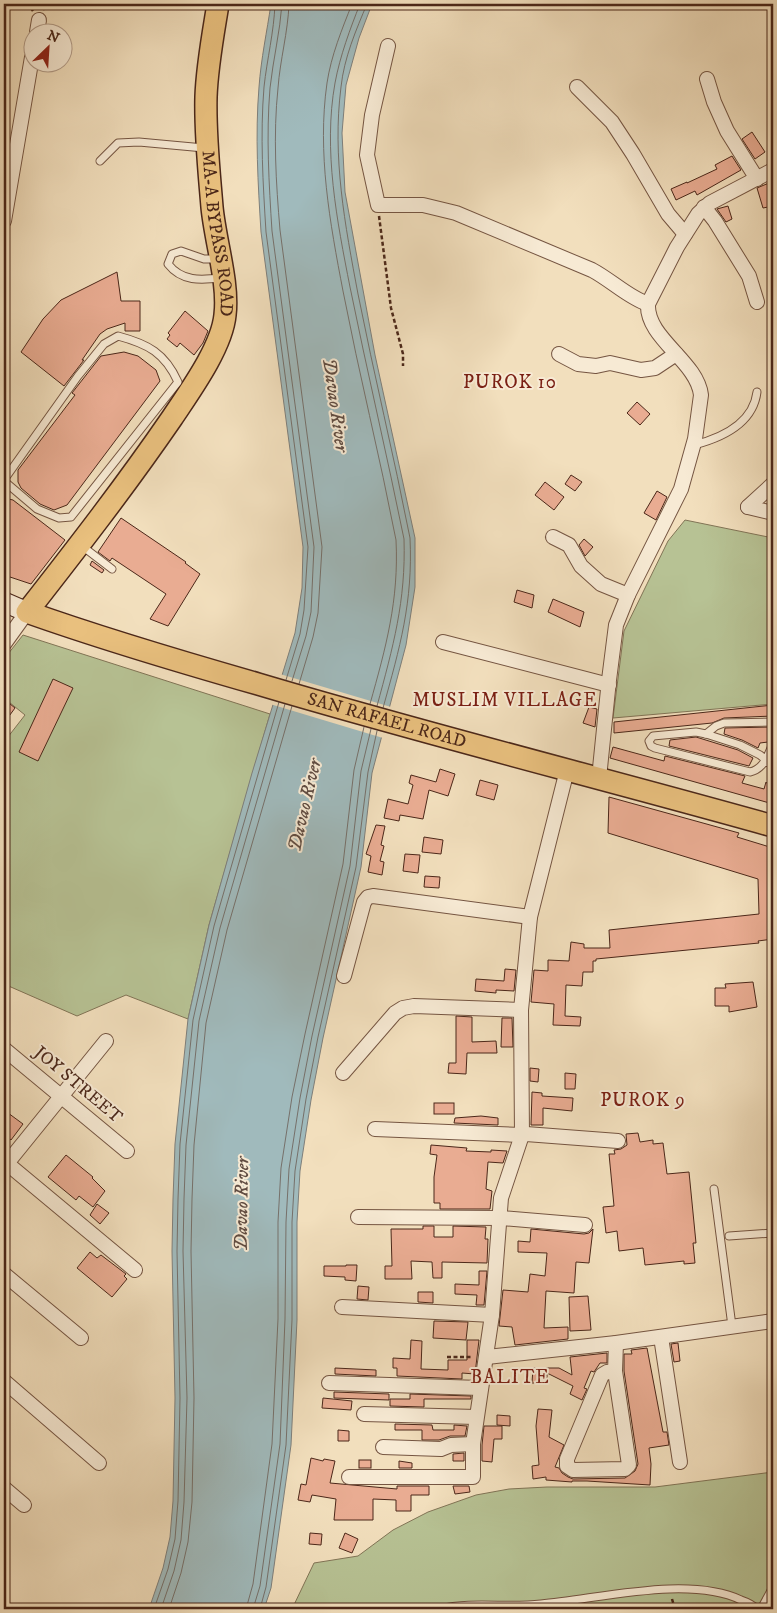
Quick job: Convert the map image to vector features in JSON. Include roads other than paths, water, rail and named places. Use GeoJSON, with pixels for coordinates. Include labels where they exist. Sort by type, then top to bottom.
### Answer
{"type":"FeatureCollection","features":[{"type":"Feature","properties":{"kind":"main road","name":"MA-A BYPASS ROAD"},"geometry":{"type":"LineString","coordinates":[[27,612],[132,477],[188,394],[213,350],[225,316],[226,295],[213,214],[207,148],[206,97],[218,4]]}},
{"type":"Feature","properties":{"kind":"main road","name":"SAN RAFAEL ROAD"},"geometry":{"type":"LineString","coordinates":[[4,602],[27,612],[114,641],[226,675],[398,725],[773,826]]}},
{"type":"Feature","properties":{"kind":"street"},"geometry":{"type":"LineString","coordinates":[[388,46],[372,115],[367,155],[378,204],[423,205],[456,213],[592,270],[609,279],[638,301],[648,304]]}},
{"type":"Feature","properties":{"kind":"street"},"geometry":{"type":"LineString","coordinates":[[4,221],[29,72]]}},
{"type":"Feature","properties":{"kind":"street"},"geometry":{"type":"LineString","coordinates":[[707,79],[714,102],[727,131],[757,178]]}},
{"type":"Feature","properties":{"kind":"street"},"geometry":{"type":"LineString","coordinates":[[577,87],[612,122],[668,214],[685,234]]}},
{"type":"Feature","properties":{"kind":"street"},"geometry":{"type":"LineString","coordinates":[[599,778],[616,625],[628,595],[681,490],[693,446],[701,395],[691,372],[652,323],[648,304],[685,234],[704,207],[757,178],[773,172]]}},
{"type":"Feature","properties":{"kind":"street"},"geometry":{"type":"LineString","coordinates":[[704,207],[715,220],[749,276],[757,302]]}},
{"type":"Feature","properties":{"kind":"street"},"geometry":{"type":"LineString","coordinates":[[559,354],[578,364],[596,366],[610,364],[641,370],[655,368],[676,354]]}},
{"type":"Feature","properties":{"kind":"street"},"geometry":{"type":"LineString","coordinates":[[773,484],[748,507],[773,513]]}},
{"type":"Feature","properties":{"kind":"street"},"geometry":{"type":"LineString","coordinates":[[553,537],[569,545],[581,566],[601,584],[628,595]]}},
{"type":"Feature","properties":{"kind":"street"},"geometry":{"type":"LineString","coordinates":[[4,644],[27,612]]}},
{"type":"Feature","properties":{"kind":"street"},"geometry":{"type":"LineString","coordinates":[[443,642],[609,685]]}},
{"type":"Feature","properties":{"kind":"street"},"geometry":{"type":"LineString","coordinates":[[349,1477],[473,1477],[473,1444],[492,1315],[501,1198],[522,1135],[521,1010],[530,917],[567,770]]}},
{"type":"Feature","properties":{"kind":"street"},"geometry":{"type":"LineString","coordinates":[[344,976],[364,902],[368,897],[374,896],[530,917]]}},
{"type":"Feature","properties":{"kind":"street"},"geometry":{"type":"LineString","coordinates":[[343,1073],[395,1013],[403,1008],[414,1006],[521,1010]]}},
{"type":"Feature","properties":{"kind":"street"},"geometry":{"type":"LineString","coordinates":[[106,1041],[62,1097],[5,1164],[135,1270]]}},
{"type":"Feature","properties":{"kind":"street","name":"JOY STREET"},"geometry":{"type":"LineString","coordinates":[[4,1049],[127,1151]]}},
{"type":"Feature","properties":{"kind":"street"},"geometry":{"type":"LineString","coordinates":[[375,1129],[526,1134],[618,1141]]}},
{"type":"Feature","properties":{"kind":"street"},"geometry":{"type":"LineString","coordinates":[[358,1217],[500,1218],[585,1225]]}},
{"type":"Feature","properties":{"kind":"street"},"geometry":{"type":"LineString","coordinates":[[4,1274],[81,1338]]}},
{"type":"Feature","properties":{"kind":"street"},"geometry":{"type":"LineString","coordinates":[[342,1307],[492,1315]]}},
{"type":"Feature","properties":{"kind":"street"},"geometry":{"type":"LineString","coordinates":[[487,1357],[616,1343],[773,1321]]}},
{"type":"Feature","properties":{"kind":"street"},"geometry":{"type":"LineString","coordinates":[[661,1337],[680,1462]]}},
{"type":"Feature","properties":{"kind":"street"},"geometry":{"type":"LineString","coordinates":[[615,1370],[602,1375],[567,1459],[567,1466],[573,1470],[625,1469],[629,1465],[615,1370],[616,1343]]}},
{"type":"Feature","properties":{"kind":"street"},"geometry":{"type":"LineString","coordinates":[[4,1381],[100,1463]]}},
{"type":"Feature","properties":{"kind":"street"},"geometry":{"type":"LineString","coordinates":[[330,1383],[480,1388]]}},
{"type":"Feature","properties":{"kind":"street"},"geometry":{"type":"LineString","coordinates":[[364,1414],[476,1417]]}},
{"type":"Feature","properties":{"kind":"street"},"geometry":{"type":"LineString","coordinates":[[383,1447],[441,1449],[450,1445],[473,1444]]}},
{"type":"Feature","properties":{"kind":"street"},"geometry":{"type":"LineString","coordinates":[[4,1488],[24,1505]]}},
{"type":"Feature","properties":{"kind":"lane"},"geometry":{"type":"LineString","coordinates":[[100,161],[118,143],[139,142],[207,148]]}},
{"type":"Feature","properties":{"kind":"lane"},"geometry":{"type":"LineString","coordinates":[[181,251],[204,259],[221,268],[205,279],[187,278],[176,273],[168,264],[172,254],[181,251]]}},
{"type":"Feature","properties":{"kind":"lane"},"geometry":{"type":"LineString","coordinates":[[118,336],[140,342],[157,351],[172,369],[178,382],[71,517],[59,518],[37,509],[4,480],[78,376],[104,344],[118,336]]}},
{"type":"Feature","properties":{"kind":"lane"},"geometry":{"type":"LineString","coordinates":[[693,446],[713,440],[733,429],[750,414],[757,392]]}},
{"type":"Feature","properties":{"kind":"lane"},"geometry":{"type":"LineString","coordinates":[[80,544],[112,568]]}},
{"type":"Feature","properties":{"kind":"lane"},"geometry":{"type":"LineString","coordinates":[[706,734],[716,726],[724,723],[773,722]]}},
{"type":"Feature","properties":{"kind":"lane"},"geometry":{"type":"LineString","coordinates":[[773,743],[766,759],[760,768],[750,772],[655,748],[649,743],[649,738],[696,732],[706,734],[740,745],[766,759],[773,766]]}},
{"type":"Feature","properties":{"kind":"lane"},"geometry":{"type":"LineString","coordinates":[[714,1190],[732,1326]]}},
{"type":"Feature","properties":{"kind":"lane"},"geometry":{"type":"LineString","coordinates":[[729,1236],[773,1234]]}},
{"type":"Feature","properties":{"kind":"lane"},"geometry":{"type":"LineString","coordinates":[[761,1609],[773,1587]]}},
{"type":"Feature","properties":{"kind":"lane"},"geometry":{"type":"LineString","coordinates":[[439,1609],[472,1604],[494,1606],[539,1604],[670,1588],[730,1595],[753,1605],[757,1609]]}},
{"type":"Feature","properties":{"kind":"water","name":"Davao River"},"geometry":{"type":"Polygon","coordinates":[[[271,4],[372,4],[359,38],[346,85],[342,133],[345,192],[375,355],[415,538],[415,587],[406,645],[372,773],[361,867],[323,1038],[300,1171],[297,1222],[297,1320],[291,1445],[271,1588],[264,1609],[149,1609],[163,1568],[170,1537],[173,1501],[175,1398],[172,1251],[173,1199],[175,1144],[188,1019],[209,925],[252,773],[295,633],[302,588],[303,547],[261,232],[259,196],[258,105],[261,66],[271,4]]]}},
{"type":"Feature","properties":{"kind":"district","name":"PUROK 10"},"geometry":{"type":"Point","coordinates":[510,382]}},
{"type":"Feature","properties":{"kind":"district","name":"MUSLIM VILLAGE"},"geometry":{"type":"Point","coordinates":[505,700]}},
{"type":"Feature","properties":{"kind":"district","name":"PUROK 9"},"geometry":{"type":"Point","coordinates":[643,1100]}},
{"type":"Feature","properties":{"kind":"district","name":"BALITE"},"geometry":{"type":"Point","coordinates":[510,1377]}}]}
